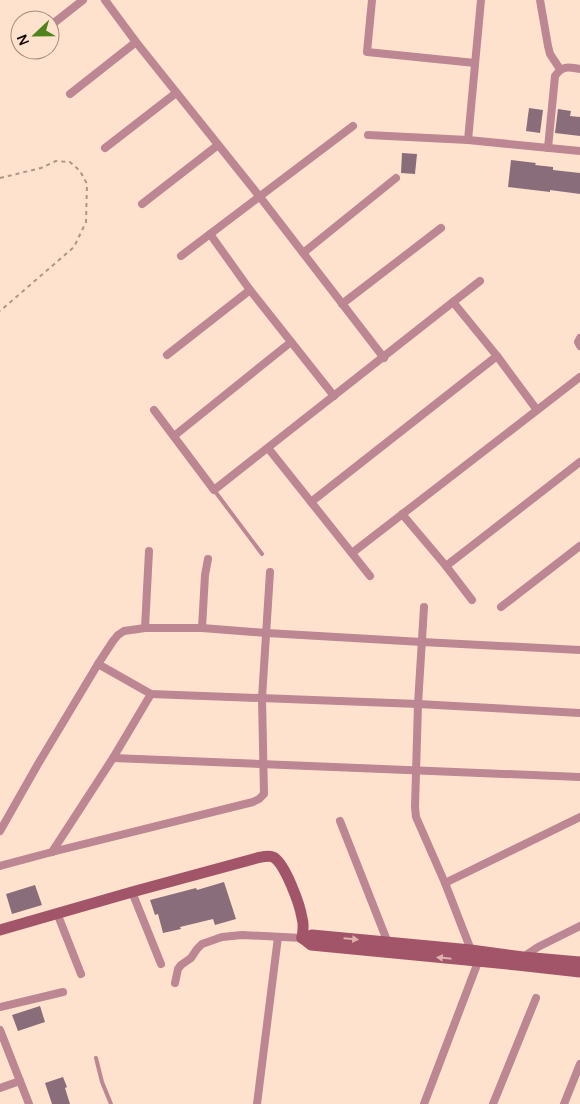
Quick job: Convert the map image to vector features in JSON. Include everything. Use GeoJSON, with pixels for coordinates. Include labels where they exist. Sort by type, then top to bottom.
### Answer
{"type":"FeatureCollection","features":[{"type":"Feature","properties":{"kind":"street"},"geometry":{"type":"LineString","coordinates":[[60,18],[83,0]]}},
{"type":"Feature","properties":{"kind":"street"},"geometry":{"type":"LineString","coordinates":[[105,0],[384,358]]}},
{"type":"Feature","properties":{"kind":"street"},"geometry":{"type":"LineString","coordinates":[[372,0],[367,52],[476,64]]}},
{"type":"Feature","properties":{"kind":"street"},"geometry":{"type":"LineString","coordinates":[[468,140],[480,0]]}},
{"type":"Feature","properties":{"kind":"street"},"geometry":{"type":"LineString","coordinates":[[540,0],[550,54],[560,70]]}},
{"type":"Feature","properties":{"kind":"street"},"geometry":{"type":"LineString","coordinates":[[70,94],[136,42]]}},
{"type":"Feature","properties":{"kind":"street"},"geometry":{"type":"LineString","coordinates":[[548,148],[555,76],[560,70],[567,67],[580,69]]}},
{"type":"Feature","properties":{"kind":"street"},"geometry":{"type":"LineString","coordinates":[[105,148],[176,92]]}},
{"type":"Feature","properties":{"kind":"street"},"geometry":{"type":"LineString","coordinates":[[181,256],[353,126]]}},
{"type":"Feature","properties":{"kind":"street"},"geometry":{"type":"LineString","coordinates":[[368,135],[468,140],[580,151]]}},
{"type":"Feature","properties":{"kind":"street"},"geometry":{"type":"LineString","coordinates":[[142,204],[218,145]]}},
{"type":"Feature","properties":{"kind":"street"},"geometry":{"type":"LineString","coordinates":[[303,253],[396,178]]}},
{"type":"Feature","properties":{"kind":"street"},"geometry":{"type":"LineString","coordinates":[[342,304],[441,228]]}},
{"type":"Feature","properties":{"kind":"street"},"geometry":{"type":"LineString","coordinates":[[210,234],[250,290],[334,396]]}},
{"type":"Feature","properties":{"kind":"street"},"geometry":{"type":"LineString","coordinates":[[154,410],[214,490],[480,281]]}},
{"type":"Feature","properties":{"kind":"street"},"geometry":{"type":"LineString","coordinates":[[167,355],[250,290]]}},
{"type":"Feature","properties":{"kind":"street"},"geometry":{"type":"LineString","coordinates":[[453,302],[497,356],[537,410]]}},
{"type":"Feature","properties":{"kind":"street"},"geometry":{"type":"LineString","coordinates":[[580,338],[578,342],[580,346]]}},
{"type":"Feature","properties":{"kind":"street"},"geometry":{"type":"LineString","coordinates":[[174,436],[291,342]]}},
{"type":"Feature","properties":{"kind":"street"},"geometry":{"type":"LineString","coordinates":[[310,502],[497,356]]}},
{"type":"Feature","properties":{"kind":"street"},"geometry":{"type":"LineString","coordinates":[[352,553],[580,377]]}},
{"type":"Feature","properties":{"kind":"street"},"geometry":{"type":"LineString","coordinates":[[268,448],[370,576]]}},
{"type":"Feature","properties":{"kind":"street"},"geometry":{"type":"LineString","coordinates":[[446,566],[580,462]]}},
{"type":"Feature","properties":{"kind":"street"},"geometry":{"type":"LineString","coordinates":[[402,514],[472,600]]}},
{"type":"Feature","properties":{"kind":"street"},"geometry":{"type":"LineString","coordinates":[[501,607],[580,546]]}},
{"type":"Feature","properties":{"kind":"street"},"geometry":{"type":"LineString","coordinates":[[145,628],[148,551]]}},
{"type":"Feature","properties":{"kind":"street"},"geometry":{"type":"LineString","coordinates":[[202,628],[205,576],[208,559]]}},
{"type":"Feature","properties":{"kind":"street"},"geometry":{"type":"LineString","coordinates":[[0,866],[253,802],[264,794],[262,698],[270,572]]}},
{"type":"Feature","properties":{"kind":"street"},"geometry":{"type":"LineString","coordinates":[[424,607],[418,704],[416,817],[445,883],[471,950]]}},
{"type":"Feature","properties":{"kind":"street"},"geometry":{"type":"LineString","coordinates":[[0,831],[98,664],[118,634],[124,631],[145,628],[202,628],[580,650]]}},
{"type":"Feature","properties":{"kind":"street"},"geometry":{"type":"LineString","coordinates":[[98,664],[151,694],[418,704],[580,713]]}},
{"type":"Feature","properties":{"kind":"street"},"geometry":{"type":"LineString","coordinates":[[52,852],[113,758],[151,694]]}},
{"type":"Feature","properties":{"kind":"street"},"geometry":{"type":"LineString","coordinates":[[113,758],[580,778]]}},
{"type":"Feature","properties":{"kind":"street"},"geometry":{"type":"LineString","coordinates":[[445,883],[580,817]]}},
{"type":"Feature","properties":{"kind":"street"},"geometry":{"type":"LineString","coordinates":[[340,821],[388,942]]}},
{"type":"Feature","properties":{"kind":"street"},"geometry":{"type":"LineString","coordinates":[[0,930],[257,858],[272,857],[282,867],[293,889],[303,919],[302,938]]}},
{"type":"Feature","properties":{"kind":"street"},"geometry":{"type":"LineString","coordinates":[[132,892],[161,964]]}},
{"type":"Feature","properties":{"kind":"street"},"geometry":{"type":"LineString","coordinates":[[57,913],[82,974]]}},
{"type":"Feature","properties":{"kind":"street"},"geometry":{"type":"LineString","coordinates":[[520,961],[538,946],[580,926]]}},
{"type":"Feature","properties":{"kind":"street"},"geometry":{"type":"LineString","coordinates":[[175,983],[178,969],[191,958],[202,944],[232,935],[302,938],[312,935],[471,950],[580,972]]}},
{"type":"Feature","properties":{"kind":"street"},"geometry":{"type":"LineString","coordinates":[[257,1104],[278,937]]}},
{"type":"Feature","properties":{"kind":"street"},"geometry":{"type":"LineString","coordinates":[[302,938],[311,945],[478,962],[580,962]]}},
{"type":"Feature","properties":{"kind":"street"},"geometry":{"type":"LineString","coordinates":[[424,1104],[478,962]]}},
{"type":"Feature","properties":{"kind":"street"},"geometry":{"type":"LineString","coordinates":[[0,1007],[63,992]]}},
{"type":"Feature","properties":{"kind":"street"},"geometry":{"type":"LineString","coordinates":[[493,1104],[536,998]]}},
{"type":"Feature","properties":{"kind":"street"},"geometry":{"type":"LineString","coordinates":[[0,1030],[29,1104]]}},
{"type":"Feature","properties":{"kind":"street"},"geometry":{"type":"LineString","coordinates":[[564,1104],[580,1064]]}},
{"type":"Feature","properties":{"kind":"street"},"geometry":{"type":"LineString","coordinates":[[0,1088],[20,1081]]}},
{"type":"Feature","properties":{"kind":"lane"},"geometry":{"type":"LineString","coordinates":[[214,490],[262,554]]}},
{"type":"Feature","properties":{"kind":"lane"},"geometry":{"type":"LineString","coordinates":[[96,1058],[102,1082],[111,1104]]}},
{"type":"Feature","properties":{"kind":"path"},"geometry":{"type":"LineString","coordinates":[[0,178],[41,168],[56,161],[70,162],[80,171],[88,184],[86,222],[74,247],[0,311]]}},
{"type":"Feature","properties":{"kind":"building"},"geometry":{"type":"Polygon","coordinates":[[[529,108],[543,110],[540,133],[526,131],[529,108]]]}},
{"type":"Feature","properties":{"kind":"building"},"geometry":{"type":"Polygon","coordinates":[[[558,109],[571,111],[570,116],[580,117],[580,136],[555,133],[558,109]]]}},
{"type":"Feature","properties":{"kind":"building"},"geometry":{"type":"Polygon","coordinates":[[[402,153],[417,154],[415,174],[401,173],[402,153]]]}},
{"type":"Feature","properties":{"kind":"building"},"geometry":{"type":"Polygon","coordinates":[[[511,160],[553,167],[553,170],[580,173],[580,194],[508,187],[511,160]]]}},
{"type":"Feature","properties":{"kind":"building"},"geometry":{"type":"Polygon","coordinates":[[[224,882],[236,919],[215,925],[213,919],[163,933],[158,914],[155,915],[150,900],[224,882]]]}},
{"type":"Feature","properties":{"kind":"building"},"geometry":{"type":"Polygon","coordinates":[[[35,885],[42,905],[12,914],[6,894],[35,885]]]}},
{"type":"Feature","properties":{"kind":"building"},"geometry":{"type":"Polygon","coordinates":[[[40,1006],[45,1022],[18,1031],[12,1015],[40,1006]]]}},
{"type":"Feature","properties":{"kind":"building"},"geometry":{"type":"Polygon","coordinates":[[[63,1077],[70,1104],[52,1104],[45,1083],[63,1077]]]}}]}
